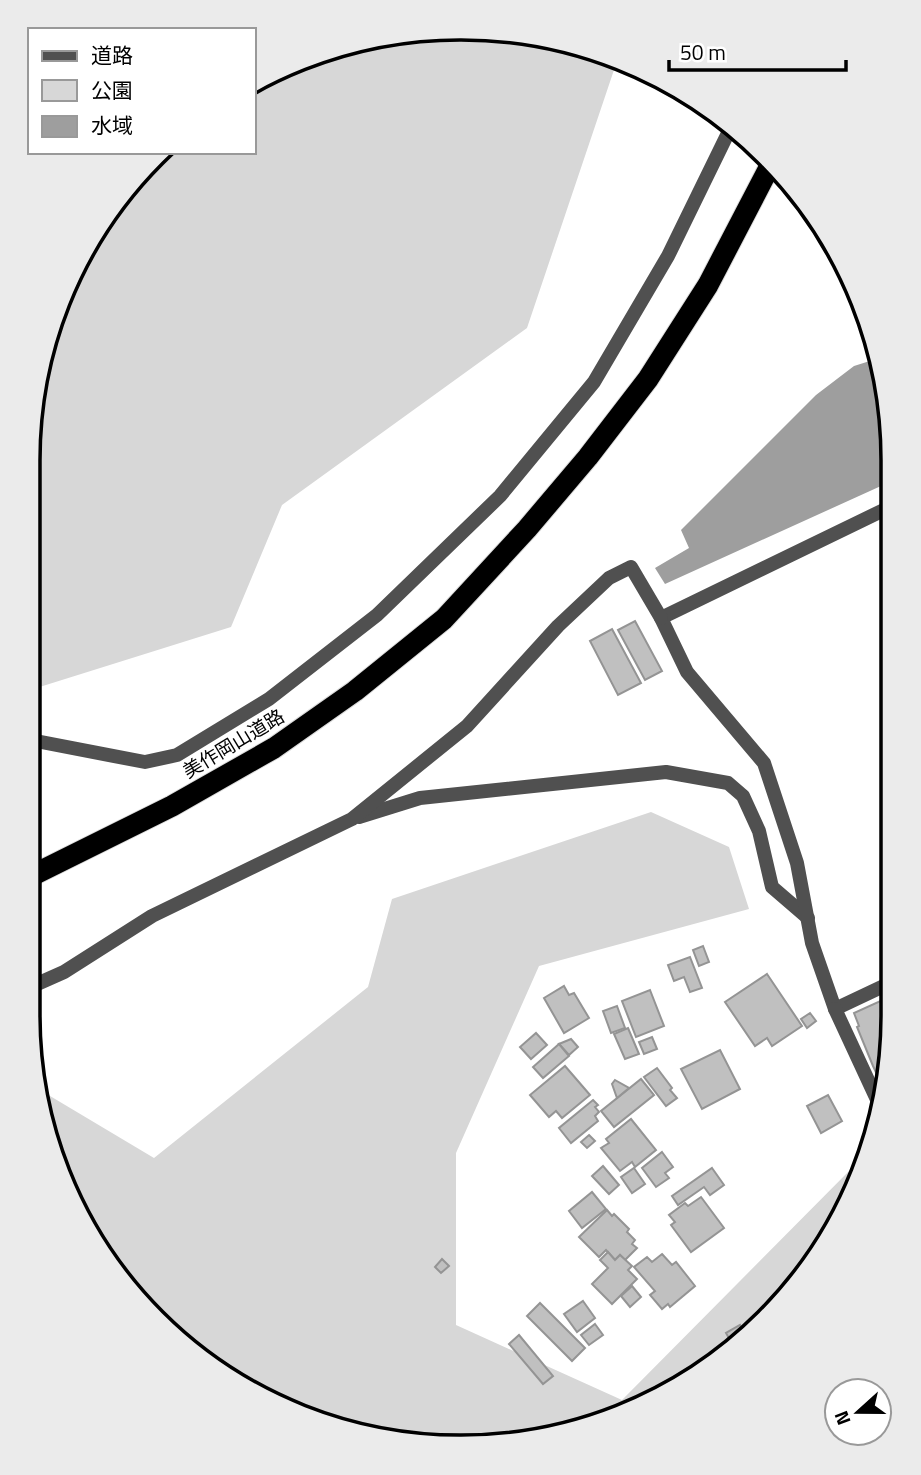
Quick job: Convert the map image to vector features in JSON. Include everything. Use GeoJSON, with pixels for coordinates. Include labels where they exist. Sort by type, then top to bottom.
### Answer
{"type":"FeatureCollection","features":[{"type":"Feature","properties":{"kind":"highway","name":"美作岡山道路"},"geometry":{"type":"LineString","coordinates":[[40,872],[172,806],[274,748],[355,691],[444,619],[536,519],[648,379],[708,285],[767,173]]}},
{"type":"Feature","properties":{"kind":"street"},"geometry":{"type":"LineString","coordinates":[[40,742],[145,762],[177,755],[269,699],[377,615],[500,496],[594,382],[668,256],[727,136]]}},
{"type":"Feature","properties":{"kind":"street"},"geometry":{"type":"LineString","coordinates":[[661,618],[881,511]]}},
{"type":"Feature","properties":{"kind":"street"},"geometry":{"type":"LineString","coordinates":[[352,819],[467,726],[558,626],[609,578],[631,567],[661,618],[687,673],[764,763],[797,863],[812,943],[835,1009],[874,1092]]}},
{"type":"Feature","properties":{"kind":"street"},"geometry":{"type":"LineString","coordinates":[[40,983],[64,972],[152,916],[352,819],[420,798],[666,772],[728,783],[743,796],[759,831],[772,887],[807,918]]}},
{"type":"Feature","properties":{"kind":"street"},"geometry":{"type":"LineString","coordinates":[[835,1009],[881,987]]}},
{"type":"Feature","properties":{"kind":"green space"},"geometry":{"type":"Polygon","coordinates":[[[461,40],[542,48],[614,70],[527,328],[282,505],[231,627],[40,687],[40,461],[48,379],[72,300],[111,227],[145,183],[173,154],[256,154],[256,94],[325,63],[379,48],[461,40]]]}},
{"type":"Feature","properties":{"kind":"green space"},"geometry":{"type":"Polygon","coordinates":[[[651,812],[729,847],[749,909],[539,966],[456,1153],[456,1325],[622,1400],[851,1169],[824,1225],[794,1270],[758,1312],[694,1364],[621,1403],[542,1427],[461,1435],[379,1427],[300,1403],[227,1364],[163,1312],[111,1248],[72,1175],[48,1095],[154,1158],[368,987],[392,899],[651,812]]]}},
{"type":"Feature","properties":{"kind":"water"},"geometry":{"type":"Polygon","coordinates":[[[868,361],[873,379],[880,433],[881,486],[665,584],[655,568],[689,548],[681,530],[816,395],[854,366],[868,361]]]}},
{"type":"Feature","properties":{"kind":"building"},"geometry":{"type":"Polygon","coordinates":[[[635,621],[662,671],[645,680],[618,630],[635,621]]]}},
{"type":"Feature","properties":{"kind":"building"},"geometry":{"type":"Polygon","coordinates":[[[612,629],[641,683],[618,695],[590,641],[612,629]]]}},
{"type":"Feature","properties":{"kind":"building"},"geometry":{"type":"Polygon","coordinates":[[[703,946],[709,962],[699,966],[693,950],[703,946]]]}},
{"type":"Feature","properties":{"kind":"building"},"geometry":{"type":"Polygon","coordinates":[[[690,957],[702,988],[690,992],[684,977],[674,981],[668,965],[690,957]]]}},
{"type":"Feature","properties":{"kind":"building"},"geometry":{"type":"Polygon","coordinates":[[[767,974],[802,1026],[772,1046],[767,1038],[755,1046],[725,1002],[767,974]]]}},
{"type":"Feature","properties":{"kind":"building"},"geometry":{"type":"Polygon","coordinates":[[[564,986],[569,995],[574,993],[589,1018],[564,1033],[544,998],[564,986]]]}},
{"type":"Feature","properties":{"kind":"building"},"geometry":{"type":"Polygon","coordinates":[[[650,990],[664,1026],[636,1037],[622,1001],[650,990]]]}},
{"type":"Feature","properties":{"kind":"building"},"geometry":{"type":"Polygon","coordinates":[[[881,1001],[876,1073],[857,1027],[859,1026],[854,1013],[881,1001]]]}},
{"type":"Feature","properties":{"kind":"building"},"geometry":{"type":"Polygon","coordinates":[[[617,1006],[625,1028],[611,1033],[603,1011],[617,1006]]]}},
{"type":"Feature","properties":{"kind":"building"},"geometry":{"type":"Polygon","coordinates":[[[810,1013],[816,1021],[807,1028],[801,1019],[810,1013]]]}},
{"type":"Feature","properties":{"kind":"building"},"geometry":{"type":"Polygon","coordinates":[[[628,1028],[639,1054],[625,1059],[614,1034],[628,1028]]]}},
{"type":"Feature","properties":{"kind":"building"},"geometry":{"type":"Polygon","coordinates":[[[536,1033],[547,1045],[531,1059],[520,1047],[536,1033]]]}},
{"type":"Feature","properties":{"kind":"building"},"geometry":{"type":"Polygon","coordinates":[[[652,1037],[657,1049],[644,1054],[639,1042],[652,1037]]]}},
{"type":"Feature","properties":{"kind":"building"},"geometry":{"type":"Polygon","coordinates":[[[571,1039],[578,1047],[569,1055],[559,1044],[571,1039]]]}},
{"type":"Feature","properties":{"kind":"building"},"geometry":{"type":"Polygon","coordinates":[[[559,1044],[569,1056],[543,1078],[533,1067],[559,1044]]]}},
{"type":"Feature","properties":{"kind":"building"},"geometry":{"type":"Polygon","coordinates":[[[720,1050],[740,1089],[702,1109],[681,1069],[720,1050]]]}},
{"type":"Feature","properties":{"kind":"building"},"geometry":{"type":"Polygon","coordinates":[[[565,1066],[590,1095],[562,1118],[556,1111],[549,1117],[530,1095],[565,1066]]]}},
{"type":"Feature","properties":{"kind":"building"},"geometry":{"type":"Polygon","coordinates":[[[657,1068],[677,1098],[666,1106],[644,1077],[657,1068]]]}},
{"type":"Feature","properties":{"kind":"building"},"geometry":{"type":"Polygon","coordinates":[[[641,1079],[654,1095],[614,1127],[601,1111],[641,1079]]]}},
{"type":"Feature","properties":{"kind":"building"},"geometry":{"type":"Polygon","coordinates":[[[615,1080],[629,1088],[617,1098],[612,1084],[615,1080]]]}},
{"type":"Feature","properties":{"kind":"building"},"geometry":{"type":"Polygon","coordinates":[[[828,1095],[842,1121],[821,1133],[807,1106],[828,1095]]]}},
{"type":"Feature","properties":{"kind":"building"},"geometry":{"type":"Polygon","coordinates":[[[593,1100],[598,1105],[595,1107],[599,1112],[595,1116],[598,1121],[571,1143],[559,1128],[593,1100]]]}},
{"type":"Feature","properties":{"kind":"building"},"geometry":{"type":"Polygon","coordinates":[[[631,1119],[656,1150],[635,1167],[632,1162],[620,1171],[601,1148],[609,1143],[606,1139],[631,1119]]]}},
{"type":"Feature","properties":{"kind":"building"},"geometry":{"type":"Polygon","coordinates":[[[589,1135],[595,1141],[587,1148],[581,1142],[589,1135]]]}},
{"type":"Feature","properties":{"kind":"building"},"geometry":{"type":"Polygon","coordinates":[[[662,1152],[673,1167],[665,1173],[669,1178],[656,1187],[642,1168],[662,1152]]]}},
{"type":"Feature","properties":{"kind":"building"},"geometry":{"type":"Polygon","coordinates":[[[603,1166],[619,1185],[609,1194],[592,1176],[603,1166]]]}},
{"type":"Feature","properties":{"kind":"building"},"geometry":{"type":"Polygon","coordinates":[[[634,1168],[645,1184],[632,1193],[621,1177],[634,1168]]]}},
{"type":"Feature","properties":{"kind":"building"},"geometry":{"type":"Polygon","coordinates":[[[712,1168],[724,1185],[710,1195],[704,1187],[678,1205],[672,1196],[712,1168]]]}},
{"type":"Feature","properties":{"kind":"building"},"geometry":{"type":"Polygon","coordinates":[[[592,1192],[606,1209],[582,1228],[569,1211],[592,1192]]]}},
{"type":"Feature","properties":{"kind":"building"},"geometry":{"type":"Polygon","coordinates":[[[701,1197],[724,1228],[691,1252],[671,1225],[675,1222],[669,1215],[685,1203],[688,1206],[701,1197]]]}},
{"type":"Feature","properties":{"kind":"building"},"geometry":{"type":"Polygon","coordinates":[[[607,1210],[629,1229],[627,1232],[635,1240],[632,1244],[637,1248],[625,1260],[620,1255],[615,1260],[606,1250],[599,1257],[579,1237],[607,1210]]]}},
{"type":"Feature","properties":{"kind":"building"},"geometry":{"type":"Polygon","coordinates":[[[608,1252],[615,1260],[620,1255],[632,1266],[628,1270],[637,1279],[612,1304],[592,1284],[608,1268],[600,1260],[608,1252]]]}},
{"type":"Feature","properties":{"kind":"building"},"geometry":{"type":"Polygon","coordinates":[[[662,1254],[672,1265],[676,1262],[695,1286],[670,1307],[668,1304],[662,1309],[650,1295],[655,1291],[634,1267],[647,1257],[652,1262],[662,1254]]]}},
{"type":"Feature","properties":{"kind":"building"},"geometry":{"type":"Polygon","coordinates":[[[442,1259],[449,1266],[441,1273],[435,1267],[442,1259]]]}},
{"type":"Feature","properties":{"kind":"building"},"geometry":{"type":"Polygon","coordinates":[[[632,1286],[641,1297],[630,1307],[621,1296],[632,1286]]]}},
{"type":"Feature","properties":{"kind":"building"},"geometry":{"type":"Polygon","coordinates":[[[583,1301],[595,1318],[577,1332],[564,1314],[583,1301]]]}},
{"type":"Feature","properties":{"kind":"building"},"geometry":{"type":"Polygon","coordinates":[[[540,1303],[585,1348],[572,1361],[527,1316],[540,1303]]]}},
{"type":"Feature","properties":{"kind":"building"},"geometry":{"type":"Polygon","coordinates":[[[595,1324],[603,1335],[589,1345],[581,1335],[595,1324]]]}},
{"type":"Feature","properties":{"kind":"building"},"geometry":{"type":"Polygon","coordinates":[[[740,1325],[741,1327],[729,1338],[726,1333],[740,1325]]]}},
{"type":"Feature","properties":{"kind":"building"},"geometry":{"type":"Polygon","coordinates":[[[519,1335],[553,1376],[543,1384],[509,1344],[519,1335]]]}}]}
